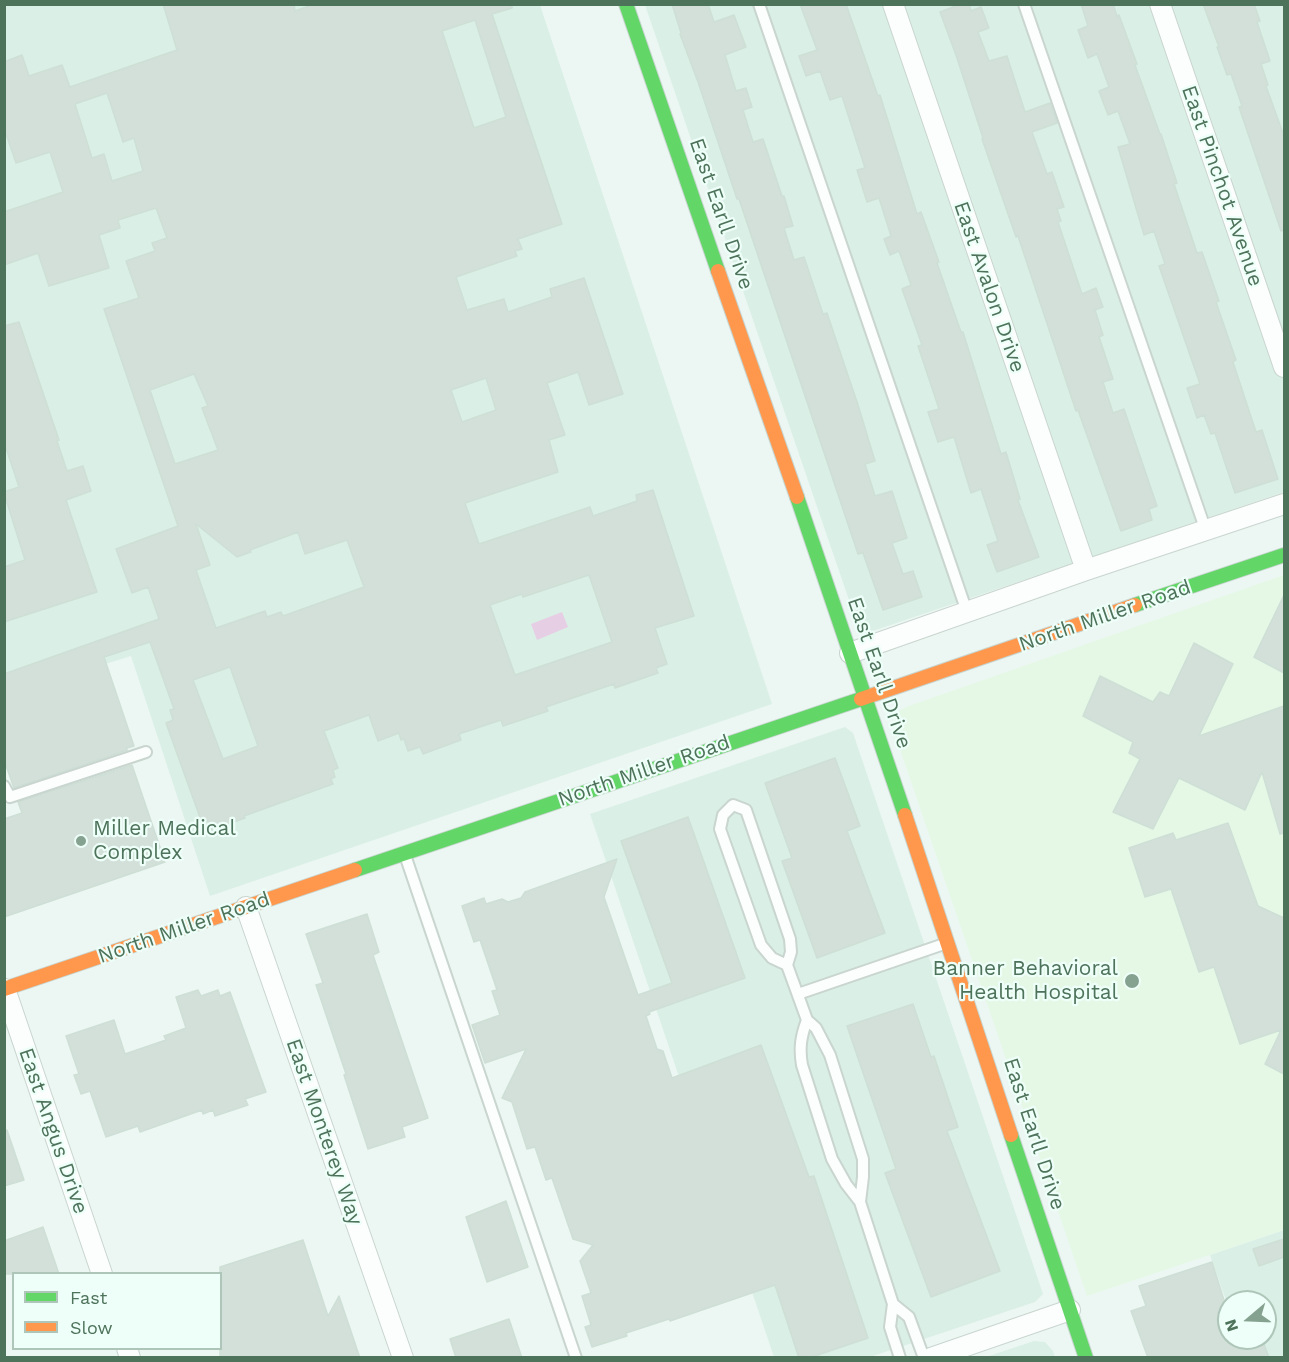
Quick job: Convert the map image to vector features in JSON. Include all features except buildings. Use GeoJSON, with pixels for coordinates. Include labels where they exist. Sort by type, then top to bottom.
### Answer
{"type":"FeatureCollection","features":[{"type":"Feature","properties":{"kind":"street","name":"East Earll Drive"},"geometry":{"type":"LineString","coordinates":[[626,4],[865,696],[1086,1358]]}},
{"type":"Feature","properties":{"kind":"street","name":"East Avalon Drive"},"geometry":{"type":"LineString","coordinates":[[892,4],[1086,570]]}},
{"type":"Feature","properties":{"kind":"street","name":"East Pinchot Avenue"},"geometry":{"type":"LineString","coordinates":[[1160,4],[1284,367]]}},
{"type":"Feature","properties":{"kind":"street"},"geometry":{"type":"LineString","coordinates":[[850,653],[1086,570],[1284,504]]}},
{"type":"Feature","properties":{"kind":"street","name":"North Miller Road"},"geometry":{"type":"LineString","coordinates":[[5,989],[1284,555]]}},
{"type":"Feature","properties":{"kind":"street","name":"East Monterey Way"},"geometry":{"type":"LineString","coordinates":[[246,907],[403,1358]]}},
{"type":"Feature","properties":{"kind":"street","name":"East Angus Drive"},"geometry":{"type":"LineString","coordinates":[[5,989],[101,1272]]}},
{"type":"Feature","properties":{"kind":"street"},"geometry":{"type":"LineString","coordinates":[[931,1358],[1070,1310]]}},
{"type":"Feature","properties":{"kind":"lane"},"geometry":{"type":"LineString","coordinates":[[759,4],[967,612]]}},
{"type":"Feature","properties":{"kind":"lane"},"geometry":{"type":"LineString","coordinates":[[1024,4],[1206,531]]}},
{"type":"Feature","properties":{"kind":"lane"},"geometry":{"type":"LineString","coordinates":[[4,786],[10,797],[146,752]]}},
{"type":"Feature","properties":{"kind":"lane"},"geometry":{"type":"LineString","coordinates":[[787,965],[772,958],[761,945],[720,829],[723,815],[733,805],[746,810],[755,833],[790,939],[791,952],[787,965],[807,1020],[816,1028],[830,1055],[863,1159],[860,1202]]}},
{"type":"Feature","properties":{"kind":"lane"},"geometry":{"type":"LineString","coordinates":[[404,853],[576,1358]]}},
{"type":"Feature","properties":{"kind":"lane"},"geometry":{"type":"LineString","coordinates":[[798,994],[947,942]]}},
{"type":"Feature","properties":{"kind":"lane"},"geometry":{"type":"LineString","coordinates":[[807,1020],[801,1035],[802,1065],[832,1159],[846,1184],[860,1202],[893,1304],[890,1327],[900,1358]]}},
{"type":"Feature","properties":{"kind":"lane"},"geometry":{"type":"LineString","coordinates":[[893,1304],[909,1317],[924,1358]]}},
{"type":"Feature","properties":{"kind":"shaded area"},"geometry":{"type":"Polygon","coordinates":[[[5,5],[540,5],[772,704],[210,896],[131,656],[5,695],[5,5]]]}},
{"type":"Feature","properties":{"kind":"shaded area"},"geometry":{"type":"Polygon","coordinates":[[[645,5],[1284,5],[1284,492],[861,635],[645,5]]]}},
{"type":"Feature","properties":{"kind":"shaded area","name":"Banner Behavioral Health Hospital"},"geometry":{"type":"Polygon","coordinates":[[[1284,575],[1284,1230],[1087,1296],[894,732],[894,722],[899,711],[906,707],[1284,575]]]}},
{"type":"Feature","properties":{"kind":"shaded area"},"geometry":{"type":"Polygon","coordinates":[[[562,612],[568,627],[537,640],[531,624],[562,612]]]}},
{"type":"Feature","properties":{"kind":"shaded area"},"geometry":{"type":"Polygon","coordinates":[[[845,727],[853,733],[1043,1294],[1035,1302],[870,1357],[774,1357],[590,814],[845,727]]]}},
{"type":"Feature","properties":{"kind":"shaded area"},"geometry":{"type":"Polygon","coordinates":[[[1284,1230],[1284,1357],[1247,1357],[1244,1350],[1277,1350],[1277,1290],[1222,1290],[1210,1255],[1284,1230]]]}},
{"type":"Feature","properties":{"kind":"shaded area"},"geometry":{"type":"Polygon","coordinates":[[[1034,1341],[1045,1342],[1055,1357],[986,1357],[1034,1341]]]}},
{"type":"Feature","properties":{"kind":"traffic: fast"},"geometry":{"type":"LineString","coordinates":[[626,4],[718,271]]}},
{"type":"Feature","properties":{"kind":"traffic: fast"},"geometry":{"type":"LineString","coordinates":[[797,497],[905,815]]}},
{"type":"Feature","properties":{"kind":"traffic: fast"},"geometry":{"type":"LineString","coordinates":[[1135,605],[1284,555]]}},
{"type":"Feature","properties":{"kind":"traffic: fast"},"geometry":{"type":"LineString","coordinates":[[355,870],[861,699]]}},
{"type":"Feature","properties":{"kind":"traffic: fast"},"geometry":{"type":"LineString","coordinates":[[1011,1135],[1086,1358]]}},
{"type":"Feature","properties":{"kind":"traffic: slow"},"geometry":{"type":"LineString","coordinates":[[718,271],[797,497]]}},
{"type":"Feature","properties":{"kind":"traffic: slow"},"geometry":{"type":"LineString","coordinates":[[861,699],[1135,605]]}},
{"type":"Feature","properties":{"kind":"traffic: slow"},"geometry":{"type":"LineString","coordinates":[[905,815],[1011,1135]]}},
{"type":"Feature","properties":{"kind":"traffic: slow"},"geometry":{"type":"LineString","coordinates":[[4,989],[355,870]]}},
{"type":"Feature","properties":{"kind":"place","name":"Miller Medical Complex"},"geometry":{"type":"Point","coordinates":[81,841]}},
{"type":"Feature","properties":{"kind":"place","name":"Banner Behavioral Health Hospital"},"geometry":{"type":"Point","coordinates":[1132,981]}}]}
